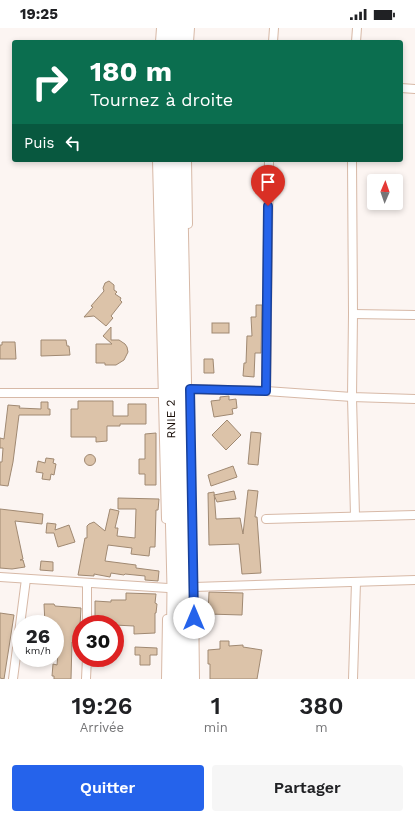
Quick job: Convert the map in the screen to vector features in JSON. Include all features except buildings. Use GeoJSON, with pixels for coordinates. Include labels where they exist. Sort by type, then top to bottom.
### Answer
{"type":"FeatureCollection","features":[{"type":"Feature","properties":{"kind":"highway"},"geometry":{"type":"LineString","coordinates":[[169,40],[170,28]]}},
{"type":"Feature","properties":{"kind":"highway"},"geometry":{"type":"LineString","coordinates":[[180,40],[181,28]]}},
{"type":"Feature","properties":{"kind":"highway","name":"RNIE 2"},"geometry":{"type":"LineString","coordinates":[[166,162],[175,579],[174,679]]}},
{"type":"Feature","properties":{"kind":"highway","name":"RNIE 2"},"geometry":{"type":"LineString","coordinates":[[179,162],[187,555],[186,679]]}},
{"type":"Feature","properties":{"kind":"street"},"geometry":{"type":"LineString","coordinates":[[160,40],[161,28]]}},
{"type":"Feature","properties":{"kind":"street"},"geometry":{"type":"LineString","coordinates":[[189,40],[190,28]]}},
{"type":"Feature","properties":{"kind":"street"},"geometry":{"type":"LineString","coordinates":[[273,40],[274,28]]}},
{"type":"Feature","properties":{"kind":"street"},"geometry":{"type":"LineString","coordinates":[[356,40],[357,28]]}},
{"type":"Feature","properties":{"kind":"street"},"geometry":{"type":"LineString","coordinates":[[403,88],[415,89]]}},
{"type":"Feature","properties":{"kind":"street"},"geometry":{"type":"LineString","coordinates":[[157,162],[168,588],[166,679]]}},
{"type":"Feature","properties":{"kind":"street"},"geometry":{"type":"LineString","coordinates":[[187,162],[195,679]]}},
{"type":"Feature","properties":{"kind":"street"},"geometry":{"type":"LineString","coordinates":[[266,391],[269,162]]}},
{"type":"Feature","properties":{"kind":"street"},"geometry":{"type":"LineString","coordinates":[[352,162],[354,314],[352,397],[355,516]]}},
{"type":"Feature","properties":{"kind":"street"},"geometry":{"type":"LineString","coordinates":[[354,314],[415,315]]}},
{"type":"Feature","properties":{"kind":"street"},"geometry":{"type":"LineString","coordinates":[[190,389],[266,391],[352,397],[415,399]]}},
{"type":"Feature","properties":{"kind":"street"},"geometry":{"type":"LineString","coordinates":[[0,393],[162,393]]}},
{"type":"Feature","properties":{"kind":"street"},"geometry":{"type":"LineString","coordinates":[[266,518],[415,515]]}},
{"type":"Feature","properties":{"kind":"street"},"geometry":{"type":"LineString","coordinates":[[0,577],[168,588]]}},
{"type":"Feature","properties":{"kind":"street"},"geometry":{"type":"LineString","coordinates":[[13,679],[26,579]]}},
{"type":"Feature","properties":{"kind":"street"},"geometry":{"type":"LineString","coordinates":[[194,587],[415,580]]}},
{"type":"Feature","properties":{"kind":"street"},"geometry":{"type":"LineString","coordinates":[[353,679],[356,582]]}},
{"type":"Feature","properties":{"kind":"street"},"geometry":{"type":"LineString","coordinates":[[87,583],[87,615]]}},
{"type":"Feature","properties":{"kind":"street"},"geometry":{"type":"LineString","coordinates":[[86,679],[87,667]]}},
{"type":"Feature","properties":{"kind":"route"},"geometry":{"type":"LineString","coordinates":[[194,618],[190,389],[266,391],[268,206]]}}]}
